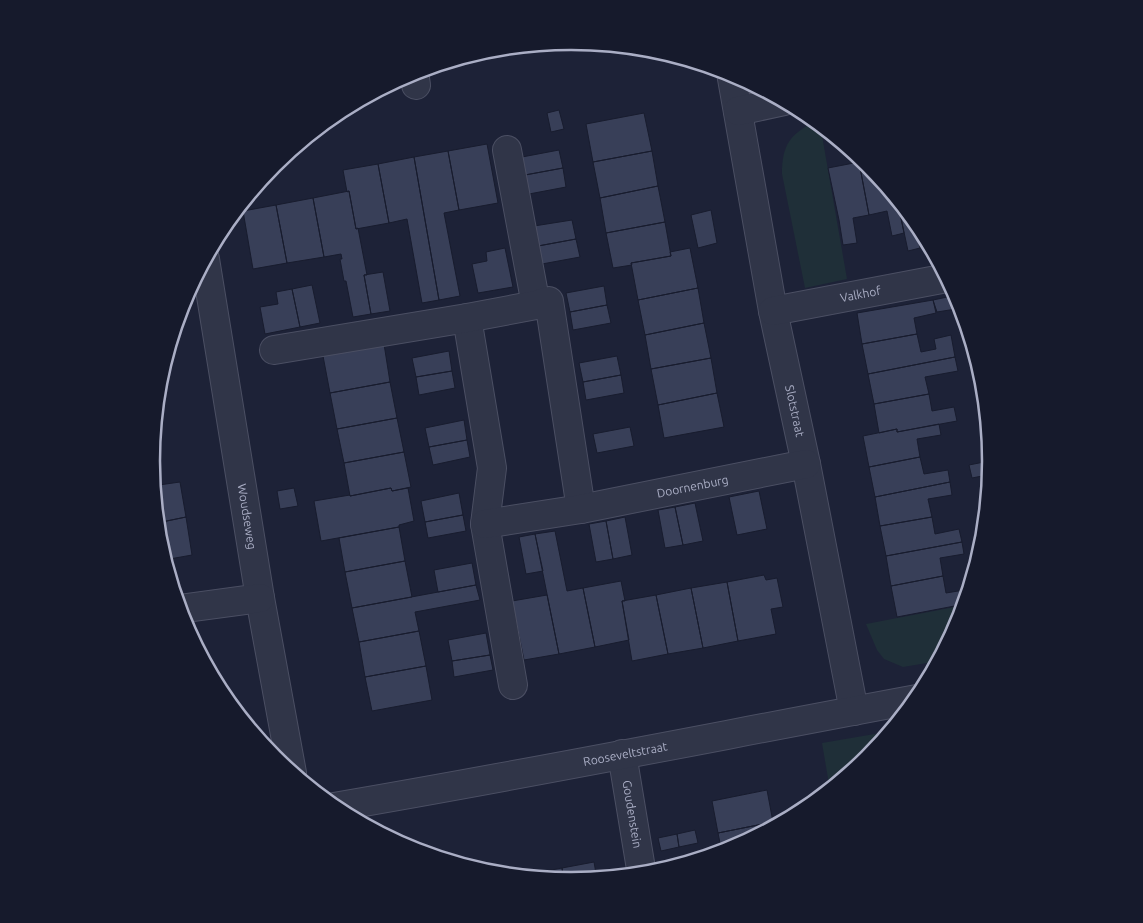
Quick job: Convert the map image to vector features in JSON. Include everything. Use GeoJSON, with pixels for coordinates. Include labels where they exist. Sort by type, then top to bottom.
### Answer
{"type":"FeatureCollection","features":[{"type":"Feature","properties":{"kind":"street","name":"Slotstraat"},"geometry":{"type":"LineString","coordinates":[[733,83],[773,311],[806,464],[854,711]]}},
{"type":"Feature","properties":{"kind":"street"},"geometry":{"type":"LineString","coordinates":[[738,111],[774,103]]}},
{"type":"Feature","properties":{"kind":"street"},"geometry":{"type":"LineString","coordinates":[[507,150],[536,305]]}},
{"type":"Feature","properties":{"kind":"street","name":"Woudseweg"},"geometry":{"type":"LineString","coordinates":[[207,270],[260,598],[290,761]]}},
{"type":"Feature","properties":{"kind":"street","name":"Valkhof"},"geometry":{"type":"LineString","coordinates":[[773,311],[941,279]]}},
{"type":"Feature","properties":{"kind":"street"},"geometry":{"type":"LineString","coordinates":[[274,350],[467,318],[549,301],[581,509]]}},
{"type":"Feature","properties":{"kind":"street"},"geometry":{"type":"LineString","coordinates":[[467,318],[492,468],[485,524],[513,685]]}},
{"type":"Feature","properties":{"kind":"street","name":"Doornenburg"},"geometry":{"type":"LineString","coordinates":[[485,524],[581,509],[806,464]]}},
{"type":"Feature","properties":{"kind":"street"},"geometry":{"type":"LineString","coordinates":[[187,608],[260,598]]}},
{"type":"Feature","properties":{"kind":"street","name":"Rooseveltstraat"},"geometry":{"type":"LineString","coordinates":[[346,806],[906,701]]}},
{"type":"Feature","properties":{"kind":"street","name":"Goudenstein"},"geometry":{"type":"LineString","coordinates":[[622,754],[641,867]]}},
{"type":"Feature","properties":{"kind":"shaded area"},"geometry":{"type":"Polygon","coordinates":[[[807,126],[822,135],[847,279],[805,288],[782,174],[782,164],[789,142],[807,126]]]}},
{"type":"Feature","properties":{"kind":"shaded area"},"geometry":{"type":"Polygon","coordinates":[[[956,607],[941,644],[931,662],[903,667],[884,659],[877,650],[866,624],[956,607]]]}},
{"type":"Feature","properties":{"kind":"shaded area"},"geometry":{"type":"Polygon","coordinates":[[[881,733],[829,783],[822,743],[881,733]]]}},
{"type":"Feature","properties":{"kind":"building"},"geometry":{"type":"Polygon","coordinates":[[[559,110],[564,129],[551,132],[547,113],[559,110]]]}},
{"type":"Feature","properties":{"kind":"building"},"geometry":{"type":"Polygon","coordinates":[[[644,113],[652,151],[593,162],[586,124],[644,113]]]}},
{"type":"Feature","properties":{"kind":"building"},"geometry":{"type":"Polygon","coordinates":[[[487,144],[498,203],[459,210],[448,151],[487,144]]]}},
{"type":"Feature","properties":{"kind":"building"},"geometry":{"type":"Polygon","coordinates":[[[559,150],[563,168],[525,175],[522,157],[559,150]]]}},
{"type":"Feature","properties":{"kind":"building"},"geometry":{"type":"Polygon","coordinates":[[[448,151],[459,210],[444,213],[460,296],[439,300],[414,157],[448,151]]]}},
{"type":"Feature","properties":{"kind":"building"},"geometry":{"type":"Polygon","coordinates":[[[652,151],[658,186],[600,198],[593,162],[652,151]]]}},
{"type":"Feature","properties":{"kind":"building"},"geometry":{"type":"Polygon","coordinates":[[[414,157],[439,300],[422,303],[407,219],[389,223],[378,164],[414,157]]]}},
{"type":"Feature","properties":{"kind":"building"},"geometry":{"type":"Polygon","coordinates":[[[854,163],[860,169],[869,215],[853,218],[857,243],[843,245],[828,168],[854,163]]]}},
{"type":"Feature","properties":{"kind":"building"},"geometry":{"type":"Polygon","coordinates":[[[378,164],[389,223],[356,229],[343,170],[378,164]]]}},
{"type":"Feature","properties":{"kind":"building"},"geometry":{"type":"Polygon","coordinates":[[[563,168],[566,187],[529,194],[525,175],[563,168]]]}},
{"type":"Feature","properties":{"kind":"building"},"geometry":{"type":"Polygon","coordinates":[[[860,169],[881,190],[900,214],[904,233],[892,236],[887,211],[869,215],[860,169]]]}},
{"type":"Feature","properties":{"kind":"building"},"geometry":{"type":"Polygon","coordinates":[[[658,186],[665,222],[606,233],[600,198],[658,186]]]}},
{"type":"Feature","properties":{"kind":"building"},"geometry":{"type":"Polygon","coordinates":[[[349,191],[367,275],[364,275],[371,314],[353,317],[346,281],[344,281],[340,259],[342,259],[341,254],[324,257],[313,198],[349,191]]]}},
{"type":"Feature","properties":{"kind":"building"},"geometry":{"type":"Polygon","coordinates":[[[313,198],[324,257],[287,263],[276,205],[313,198]]]}},
{"type":"Feature","properties":{"kind":"building"},"geometry":{"type":"Polygon","coordinates":[[[276,205],[287,263],[253,269],[243,213],[245,211],[276,205]]]}},
{"type":"Feature","properties":{"kind":"building"},"geometry":{"type":"Polygon","coordinates":[[[711,210],[717,243],[698,248],[691,215],[711,210]]]}},
{"type":"Feature","properties":{"kind":"building"},"geometry":{"type":"Polygon","coordinates":[[[900,214],[918,240],[920,248],[908,251],[900,214]]]}},
{"type":"Feature","properties":{"kind":"building"},"geometry":{"type":"Polygon","coordinates":[[[572,220],[576,239],[538,246],[534,226],[572,220]]]}},
{"type":"Feature","properties":{"kind":"building"},"geometry":{"type":"Polygon","coordinates":[[[665,222],[671,256],[613,268],[606,233],[665,222]]]}},
{"type":"Feature","properties":{"kind":"building"},"geometry":{"type":"Polygon","coordinates":[[[576,239],[580,257],[542,264],[538,246],[576,239]]]}},
{"type":"Feature","properties":{"kind":"building"},"geometry":{"type":"Polygon","coordinates":[[[505,248],[513,287],[478,293],[472,264],[487,261],[486,252],[505,248]]]}},
{"type":"Feature","properties":{"kind":"building"},"geometry":{"type":"Polygon","coordinates":[[[690,248],[698,288],[638,300],[631,263],[671,256],[670,252],[690,248]]]}},
{"type":"Feature","properties":{"kind":"building"},"geometry":{"type":"Polygon","coordinates":[[[383,272],[390,311],[371,314],[364,275],[383,272]]]}},
{"type":"Feature","properties":{"kind":"building"},"geometry":{"type":"Polygon","coordinates":[[[312,285],[320,323],[300,327],[292,289],[312,285]]]}},
{"type":"Feature","properties":{"kind":"building"},"geometry":{"type":"Polygon","coordinates":[[[604,286],[607,305],[570,312],[566,293],[604,286]]]}},
{"type":"Feature","properties":{"kind":"building"},"geometry":{"type":"Polygon","coordinates":[[[698,288],[704,323],[645,335],[638,300],[698,288]]]}},
{"type":"Feature","properties":{"kind":"building"},"geometry":{"type":"Polygon","coordinates":[[[292,289],[300,327],[265,334],[260,307],[278,304],[276,292],[292,289]]]}},
{"type":"Feature","properties":{"kind":"building"},"geometry":{"type":"Polygon","coordinates":[[[949,297],[954,309],[937,312],[933,300],[949,297]]]}},
{"type":"Feature","properties":{"kind":"building"},"geometry":{"type":"Polygon","coordinates":[[[933,300],[936,313],[914,318],[917,334],[862,344],[857,313],[933,300]]]}},
{"type":"Feature","properties":{"kind":"building"},"geometry":{"type":"Polygon","coordinates":[[[607,305],[611,323],[573,330],[570,312],[607,305]]]}},
{"type":"Feature","properties":{"kind":"building"},"geometry":{"type":"Polygon","coordinates":[[[704,323],[711,358],[651,369],[645,335],[704,323]]]}},
{"type":"Feature","properties":{"kind":"building"},"geometry":{"type":"Polygon","coordinates":[[[917,334],[921,352],[936,349],[934,339],[951,335],[955,357],[868,374],[862,344],[917,334]]]}},
{"type":"Feature","properties":{"kind":"building"},"geometry":{"type":"Polygon","coordinates":[[[384,344],[390,382],[330,393],[323,356],[384,344]]]}},
{"type":"Feature","properties":{"kind":"building"},"geometry":{"type":"Polygon","coordinates":[[[449,351],[452,371],[416,377],[412,358],[449,351]]]}},
{"type":"Feature","properties":{"kind":"building"},"geometry":{"type":"Polygon","coordinates":[[[617,356],[621,375],[583,382],[579,363],[617,356]]]}},
{"type":"Feature","properties":{"kind":"building"},"geometry":{"type":"Polygon","coordinates":[[[955,357],[958,371],[925,377],[929,394],[874,404],[868,374],[955,357]]]}},
{"type":"Feature","properties":{"kind":"building"},"geometry":{"type":"Polygon","coordinates":[[[711,358],[717,393],[658,405],[651,369],[711,358]]]}},
{"type":"Feature","properties":{"kind":"building"},"geometry":{"type":"Polygon","coordinates":[[[452,371],[455,388],[419,395],[416,377],[452,371]]]}},
{"type":"Feature","properties":{"kind":"building"},"geometry":{"type":"Polygon","coordinates":[[[621,375],[624,393],[586,400],[583,382],[621,375]]]}},
{"type":"Feature","properties":{"kind":"building"},"geometry":{"type":"Polygon","coordinates":[[[390,382],[397,418],[337,429],[330,393],[390,382]]]}},
{"type":"Feature","properties":{"kind":"building"},"geometry":{"type":"Polygon","coordinates":[[[717,393],[724,427],[664,438],[658,405],[717,393]]]}},
{"type":"Feature","properties":{"kind":"building"},"geometry":{"type":"Polygon","coordinates":[[[929,394],[932,411],[954,407],[957,421],[897,432],[897,429],[879,433],[874,404],[929,394]]]}},
{"type":"Feature","properties":{"kind":"building"},"geometry":{"type":"Polygon","coordinates":[[[976,403],[978,403],[980,416],[979,416],[976,403]]]}},
{"type":"Feature","properties":{"kind":"building"},"geometry":{"type":"Polygon","coordinates":[[[397,418],[404,452],[344,463],[337,429],[397,418]]]}},
{"type":"Feature","properties":{"kind":"building"},"geometry":{"type":"Polygon","coordinates":[[[464,420],[467,440],[429,447],[425,428],[464,420]]]}},
{"type":"Feature","properties":{"kind":"building"},"geometry":{"type":"Polygon","coordinates":[[[939,424],[941,435],[917,439],[920,457],[869,467],[863,436],[897,429],[897,432],[939,424]]]}},
{"type":"Feature","properties":{"kind":"building"},"geometry":{"type":"Polygon","coordinates":[[[630,427],[634,446],[597,453],[593,434],[630,427]]]}},
{"type":"Feature","properties":{"kind":"building"},"geometry":{"type":"Polygon","coordinates":[[[467,440],[470,457],[433,465],[429,447],[467,440]]]}},
{"type":"Feature","properties":{"kind":"building"},"geometry":{"type":"Polygon","coordinates":[[[404,452],[411,487],[392,491],[391,488],[350,496],[344,463],[404,452]]]}},
{"type":"Feature","properties":{"kind":"building"},"geometry":{"type":"Polygon","coordinates":[[[920,457],[924,474],[948,470],[950,482],[875,497],[869,467],[920,457]]]}},
{"type":"Feature","properties":{"kind":"building"},"geometry":{"type":"Polygon","coordinates":[[[983,462],[982,476],[972,478],[969,465],[983,462]]]}},
{"type":"Feature","properties":{"kind":"building"},"geometry":{"type":"Polygon","coordinates":[[[180,482],[186,517],[165,521],[161,485],[180,482]]]}},
{"type":"Feature","properties":{"kind":"building"},"geometry":{"type":"Polygon","coordinates":[[[950,482],[952,495],[928,499],[932,517],[880,526],[875,497],[950,482]]]}},
{"type":"Feature","properties":{"kind":"building"},"geometry":{"type":"Polygon","coordinates":[[[294,488],[298,506],[280,509],[277,491],[294,488]]]}},
{"type":"Feature","properties":{"kind":"building"},"geometry":{"type":"Polygon","coordinates":[[[391,488],[392,491],[408,488],[414,521],[399,525],[399,527],[321,541],[314,501],[391,488]]]}},
{"type":"Feature","properties":{"kind":"building"},"geometry":{"type":"Polygon","coordinates":[[[759,491],[767,529],[737,535],[729,497],[759,491]]]}},
{"type":"Feature","properties":{"kind":"building"},"geometry":{"type":"Polygon","coordinates":[[[459,493],[463,515],[425,522],[421,501],[459,493]]]}},
{"type":"Feature","properties":{"kind":"building"},"geometry":{"type":"Polygon","coordinates":[[[695,503],[703,541],[683,545],[675,507],[695,503]]]}},
{"type":"Feature","properties":{"kind":"building"},"geometry":{"type":"Polygon","coordinates":[[[675,507],[683,545],[665,548],[658,510],[675,507]]]}},
{"type":"Feature","properties":{"kind":"building"},"geometry":{"type":"Polygon","coordinates":[[[463,515],[466,531],[428,538],[425,522],[463,515]]]}},
{"type":"Feature","properties":{"kind":"building"},"geometry":{"type":"Polygon","coordinates":[[[186,517],[192,555],[172,559],[165,521],[186,517]]]}},
{"type":"Feature","properties":{"kind":"building"},"geometry":{"type":"Polygon","coordinates":[[[625,517],[632,555],[613,559],[606,521],[625,517]]]}},
{"type":"Feature","properties":{"kind":"building"},"geometry":{"type":"Polygon","coordinates":[[[932,517],[935,534],[959,529],[962,542],[886,556],[880,526],[932,517]]]}},
{"type":"Feature","properties":{"kind":"building"},"geometry":{"type":"Polygon","coordinates":[[[606,521],[613,559],[596,562],[589,524],[606,521]]]}},
{"type":"Feature","properties":{"kind":"building"},"geometry":{"type":"Polygon","coordinates":[[[399,527],[405,561],[345,572],[339,538],[399,527]]]}},
{"type":"Feature","properties":{"kind":"building"},"geometry":{"type":"Polygon","coordinates":[[[555,531],[567,591],[583,588],[595,647],[559,654],[535,534],[555,531]]]}},
{"type":"Feature","properties":{"kind":"building"},"geometry":{"type":"Polygon","coordinates":[[[535,534],[543,571],[526,574],[519,537],[535,534]]]}},
{"type":"Feature","properties":{"kind":"building"},"geometry":{"type":"Polygon","coordinates":[[[962,542],[964,554],[940,558],[943,576],[891,586],[886,556],[962,542]]]}},
{"type":"Feature","properties":{"kind":"building"},"geometry":{"type":"Polygon","coordinates":[[[405,561],[412,597],[352,608],[345,572],[405,561]]]}},
{"type":"Feature","properties":{"kind":"building"},"geometry":{"type":"Polygon","coordinates":[[[472,563],[476,585],[438,592],[434,570],[472,563]]]}},
{"type":"Feature","properties":{"kind":"building"},"geometry":{"type":"Polygon","coordinates":[[[764,575],[766,580],[777,578],[783,607],[771,609],[776,634],[738,641],[727,582],[764,575]]]}},
{"type":"Feature","properties":{"kind":"building"},"geometry":{"type":"Polygon","coordinates":[[[943,576],[946,593],[962,590],[957,606],[897,617],[891,586],[943,576]]]}},
{"type":"Feature","properties":{"kind":"building"},"geometry":{"type":"Polygon","coordinates":[[[621,581],[625,601],[622,601],[629,640],[595,647],[583,588],[621,581]]]}},
{"type":"Feature","properties":{"kind":"building"},"geometry":{"type":"Polygon","coordinates":[[[727,582],[738,641],[703,648],[691,588],[727,582]]]}},
{"type":"Feature","properties":{"kind":"building"},"geometry":{"type":"Polygon","coordinates":[[[476,585],[480,600],[415,612],[419,631],[359,642],[352,608],[476,585]]]}},
{"type":"Feature","properties":{"kind":"building"},"geometry":{"type":"Polygon","coordinates":[[[691,588],[703,648],[668,654],[656,595],[691,588]]]}},
{"type":"Feature","properties":{"kind":"building"},"geometry":{"type":"Polygon","coordinates":[[[547,595],[559,654],[524,660],[512,601],[547,595]]]}},
{"type":"Feature","properties":{"kind":"building"},"geometry":{"type":"Polygon","coordinates":[[[656,595],[668,654],[632,661],[622,601],[656,595]]]}},
{"type":"Feature","properties":{"kind":"building"},"geometry":{"type":"Polygon","coordinates":[[[419,631],[426,666],[365,677],[359,642],[419,631]]]}},
{"type":"Feature","properties":{"kind":"building"},"geometry":{"type":"Polygon","coordinates":[[[486,633],[490,655],[452,661],[448,640],[486,633]]]}},
{"type":"Feature","properties":{"kind":"building"},"geometry":{"type":"Polygon","coordinates":[[[490,655],[493,670],[454,677],[452,661],[490,655]]]}},
{"type":"Feature","properties":{"kind":"building"},"geometry":{"type":"Polygon","coordinates":[[[426,666],[432,700],[372,711],[365,677],[426,666]]]}},
{"type":"Feature","properties":{"kind":"building"},"geometry":{"type":"Polygon","coordinates":[[[767,790],[773,820],[718,833],[712,801],[767,790]]]}},
{"type":"Feature","properties":{"kind":"building"},"geometry":{"type":"Polygon","coordinates":[[[768,823],[720,845],[718,833],[768,823]]]}},
{"type":"Feature","properties":{"kind":"building"},"geometry":{"type":"Polygon","coordinates":[[[695,830],[698,843],[679,847],[677,834],[695,830]]]}},
{"type":"Feature","properties":{"kind":"building"},"geometry":{"type":"Polygon","coordinates":[[[677,834],[679,847],[661,851],[658,838],[677,834]]]}},
{"type":"Feature","properties":{"kind":"building"},"geometry":{"type":"Polygon","coordinates":[[[594,862],[596,872],[563,873],[562,868],[594,862]]]}},
{"type":"Feature","properties":{"kind":"building"},"geometry":{"type":"Polygon","coordinates":[[[562,868],[563,873],[545,872],[542,872],[562,868]]]}}]}
